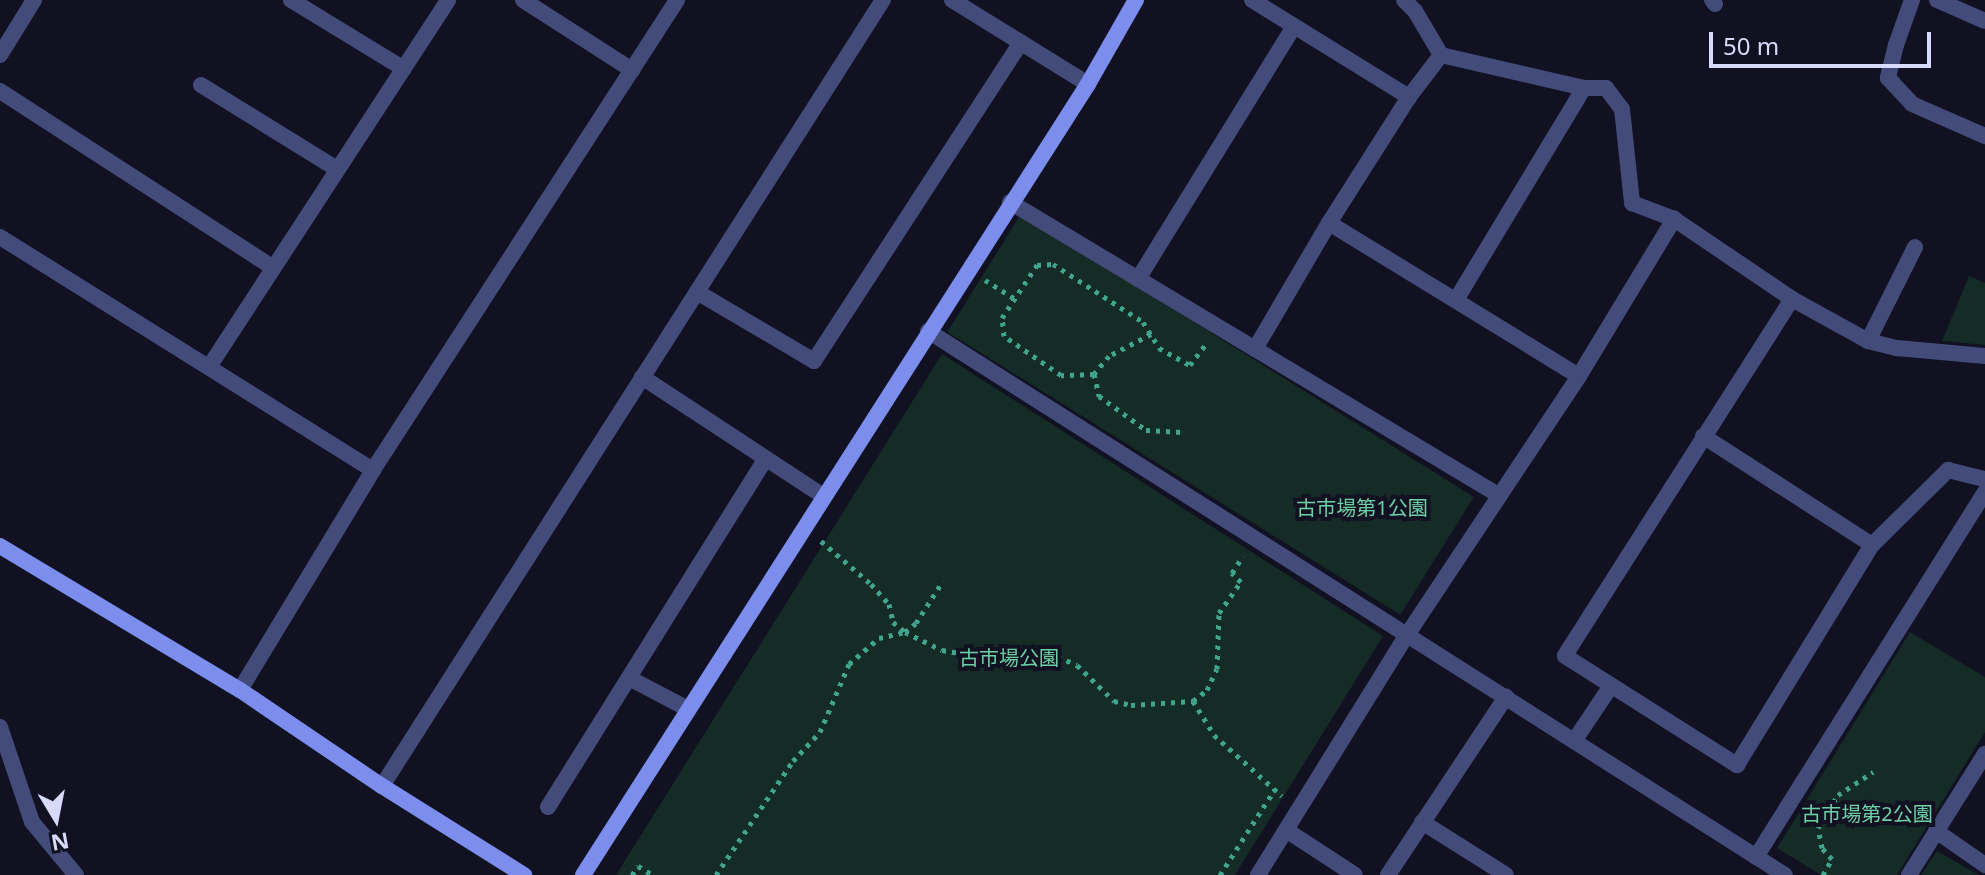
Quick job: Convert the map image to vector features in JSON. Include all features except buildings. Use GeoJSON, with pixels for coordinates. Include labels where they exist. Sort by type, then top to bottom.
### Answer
{"type":"FeatureCollection","features":[{"type":"Feature","properties":{"kind":"street"},"geometry":{"type":"LineString","coordinates":[[291,0],[404,69]]}},
{"type":"Feature","properties":{"kind":"street"},"geometry":{"type":"LineString","coordinates":[[209,367],[448,0]]}},
{"type":"Feature","properties":{"kind":"street"},"geometry":{"type":"LineString","coordinates":[[523,0],[632,70]]}},
{"type":"Feature","properties":{"kind":"street"},"geometry":{"type":"LineString","coordinates":[[240,690],[373,470],[677,0]]}},
{"type":"Feature","properties":{"kind":"street"},"geometry":{"type":"LineString","coordinates":[[382,786],[883,0]]}},
{"type":"Feature","properties":{"kind":"street"},"geometry":{"type":"LineString","coordinates":[[952,0],[1088,84]]}},
{"type":"Feature","properties":{"kind":"street"},"geometry":{"type":"LineString","coordinates":[[583,875],[1088,84],[1136,0]]}},
{"type":"Feature","properties":{"kind":"street"},"geometry":{"type":"LineString","coordinates":[[1252,0],[1409,97]]}},
{"type":"Feature","properties":{"kind":"street"},"geometry":{"type":"LineString","coordinates":[[1404,0],[1415,11],[1441,55],[1584,88],[1606,88],[1622,109],[1632,203],[1674,219],[1792,299],[1868,341],[1897,348],[1985,356]]}},
{"type":"Feature","properties":{"kind":"street"},"geometry":{"type":"LineString","coordinates":[[1912,0],[1888,78],[1912,104],[1985,136]]}},
{"type":"Feature","properties":{"kind":"street"},"geometry":{"type":"LineString","coordinates":[[1937,0],[1985,21]]}},
{"type":"Feature","properties":{"kind":"street"},"geometry":{"type":"LineString","coordinates":[[0,55],[31,1]]}},
{"type":"Feature","properties":{"kind":"street"},"geometry":{"type":"LineString","coordinates":[[1138,279],[1294,26]]}},
{"type":"Feature","properties":{"kind":"street"},"geometry":{"type":"LineString","coordinates":[[697,292],[814,361],[1021,42]]}},
{"type":"Feature","properties":{"kind":"street"},"geometry":{"type":"LineString","coordinates":[[1255,349],[1329,223],[1409,97],[1441,55]]}},
{"type":"Feature","properties":{"kind":"street"},"geometry":{"type":"LineString","coordinates":[[201,85],[337,169]]}},
{"type":"Feature","properties":{"kind":"street"},"geometry":{"type":"LineString","coordinates":[[1456,300],[1584,88]]}},
{"type":"Feature","properties":{"kind":"street"},"geometry":{"type":"LineString","coordinates":[[0,91],[272,267]]}},
{"type":"Feature","properties":{"kind":"street"},"geometry":{"type":"LineString","coordinates":[[1010,202],[1500,496]]}},
{"type":"Feature","properties":{"kind":"street"},"geometry":{"type":"LineString","coordinates":[[1258,875],[1407,635],[1579,376],[1674,219]]}},
{"type":"Feature","properties":{"kind":"street"},"geometry":{"type":"LineString","coordinates":[[1329,223],[1579,376]]}},
{"type":"Feature","properties":{"kind":"street"},"geometry":{"type":"LineString","coordinates":[[0,237],[373,470]]}},
{"type":"Feature","properties":{"kind":"street"},"geometry":{"type":"LineString","coordinates":[[1868,341],[1915,247]]}},
{"type":"Feature","properties":{"kind":"street"},"geometry":{"type":"LineString","coordinates":[[1792,299],[1565,656],[1737,765],[1872,545],[1948,470],[1985,479]]}},
{"type":"Feature","properties":{"kind":"street"},"geometry":{"type":"LineString","coordinates":[[928,331],[1785,875]]}},
{"type":"Feature","properties":{"kind":"street"},"geometry":{"type":"LineString","coordinates":[[642,377],[823,496]]}},
{"type":"Feature","properties":{"kind":"street"},"geometry":{"type":"LineString","coordinates":[[1703,436],[1872,545]]}},
{"type":"Feature","properties":{"kind":"street"},"geometry":{"type":"LineString","coordinates":[[548,807],[766,458]]}},
{"type":"Feature","properties":{"kind":"street"},"geometry":{"type":"LineString","coordinates":[[1756,857],[1985,492]]}},
{"type":"Feature","properties":{"kind":"street"},"geometry":{"type":"LineString","coordinates":[[0,546],[240,690],[382,786],[524,875]]}},
{"type":"Feature","properties":{"kind":"street"},"geometry":{"type":"LineString","coordinates":[[629,678],[688,709]]}},
{"type":"Feature","properties":{"kind":"street"},"geometry":{"type":"LineString","coordinates":[[1574,741],[1611,686]]}},
{"type":"Feature","properties":{"kind":"street"},"geometry":{"type":"LineString","coordinates":[[1388,875],[1506,697]]}},
{"type":"Feature","properties":{"kind":"street"},"geometry":{"type":"LineString","coordinates":[[0,727],[32,822],[76,875]]}},
{"type":"Feature","properties":{"kind":"street"},"geometry":{"type":"LineString","coordinates":[[1909,875],[1985,754]]}},
{"type":"Feature","properties":{"kind":"street"},"geometry":{"type":"LineString","coordinates":[[1422,822],[1506,875]]}},
{"type":"Feature","properties":{"kind":"street"},"geometry":{"type":"LineString","coordinates":[[1286,830],[1355,875]]}},
{"type":"Feature","properties":{"kind":"street"},"geometry":{"type":"LineString","coordinates":[[1936,831],[1985,865]]}},
{"type":"Feature","properties":{"kind":"path"},"geometry":{"type":"LineString","coordinates":[[1151,334],[1109,356],[1094,374],[1061,375],[1004,336],[1002,318],[1037,265],[1053,264],[1143,322],[1151,334],[1159,348],[1190,365],[1219,328]]}},
{"type":"Feature","properties":{"kind":"path"},"geometry":{"type":"LineString","coordinates":[[968,269],[1015,299]]}},
{"type":"Feature","properties":{"kind":"path"},"geometry":{"type":"LineString","coordinates":[[1094,374],[1099,396],[1146,430],[1182,432]]}},
{"type":"Feature","properties":{"kind":"path"},"geometry":{"type":"LineString","coordinates":[[803,527],[871,584],[889,604],[893,622],[905,632],[942,650],[977,656],[1014,651],[1048,653],[1077,665],[1114,701],[1131,705],[1193,701],[1207,690],[1217,669],[1219,613],[1241,582],[1232,573],[1254,538]]}},
{"type":"Feature","properties":{"kind":"path"},"geometry":{"type":"LineString","coordinates":[[716,875],[793,761],[820,732],[849,664],[879,638],[905,632],[916,623],[943,581]]}},
{"type":"Feature","properties":{"kind":"path"},"geometry":{"type":"LineString","coordinates":[[1193,701],[1214,735],[1299,809]]}},
{"type":"Feature","properties":{"kind":"path"},"geometry":{"type":"LineString","coordinates":[[1823,875],[1832,859],[1822,848],[1818,828],[1838,795],[1873,772]]}},
{"type":"Feature","properties":{"kind":"path"},"geometry":{"type":"LineString","coordinates":[[1220,875],[1275,789]]}},
{"type":"Feature","properties":{"kind":"path"},"geometry":{"type":"LineString","coordinates":[[632,875],[638,866],[653,875]]}},
{"type":"Feature","properties":{"kind":"green space","name":"古市場第1公園"},"geometry":{"type":"Polygon","coordinates":[[[1021,214],[1474,497],[1400,615],[947,332],[1021,214]]]}},
{"type":"Feature","properties":{"kind":"green space"},"geometry":{"type":"Polygon","coordinates":[[[1969,276],[1985,283],[1985,345],[1942,341],[1969,276]]]}},
{"type":"Feature","properties":{"kind":"green space","name":"古市場公園"},"geometry":{"type":"Polygon","coordinates":[[[942,354],[1383,636],[1235,875],[616,875],[942,354]]]}},
{"type":"Feature","properties":{"kind":"green space","name":"古市場第2公園"},"geometry":{"type":"Polygon","coordinates":[[[1910,632],[1985,677],[1985,732],[1897,875],[1821,875],[1777,848],[1910,632]]]}},
{"type":"Feature","properties":{"kind":"green space"},"geometry":{"type":"Polygon","coordinates":[[[1937,851],[1979,875],[1921,875],[1937,851]]]}}]}
